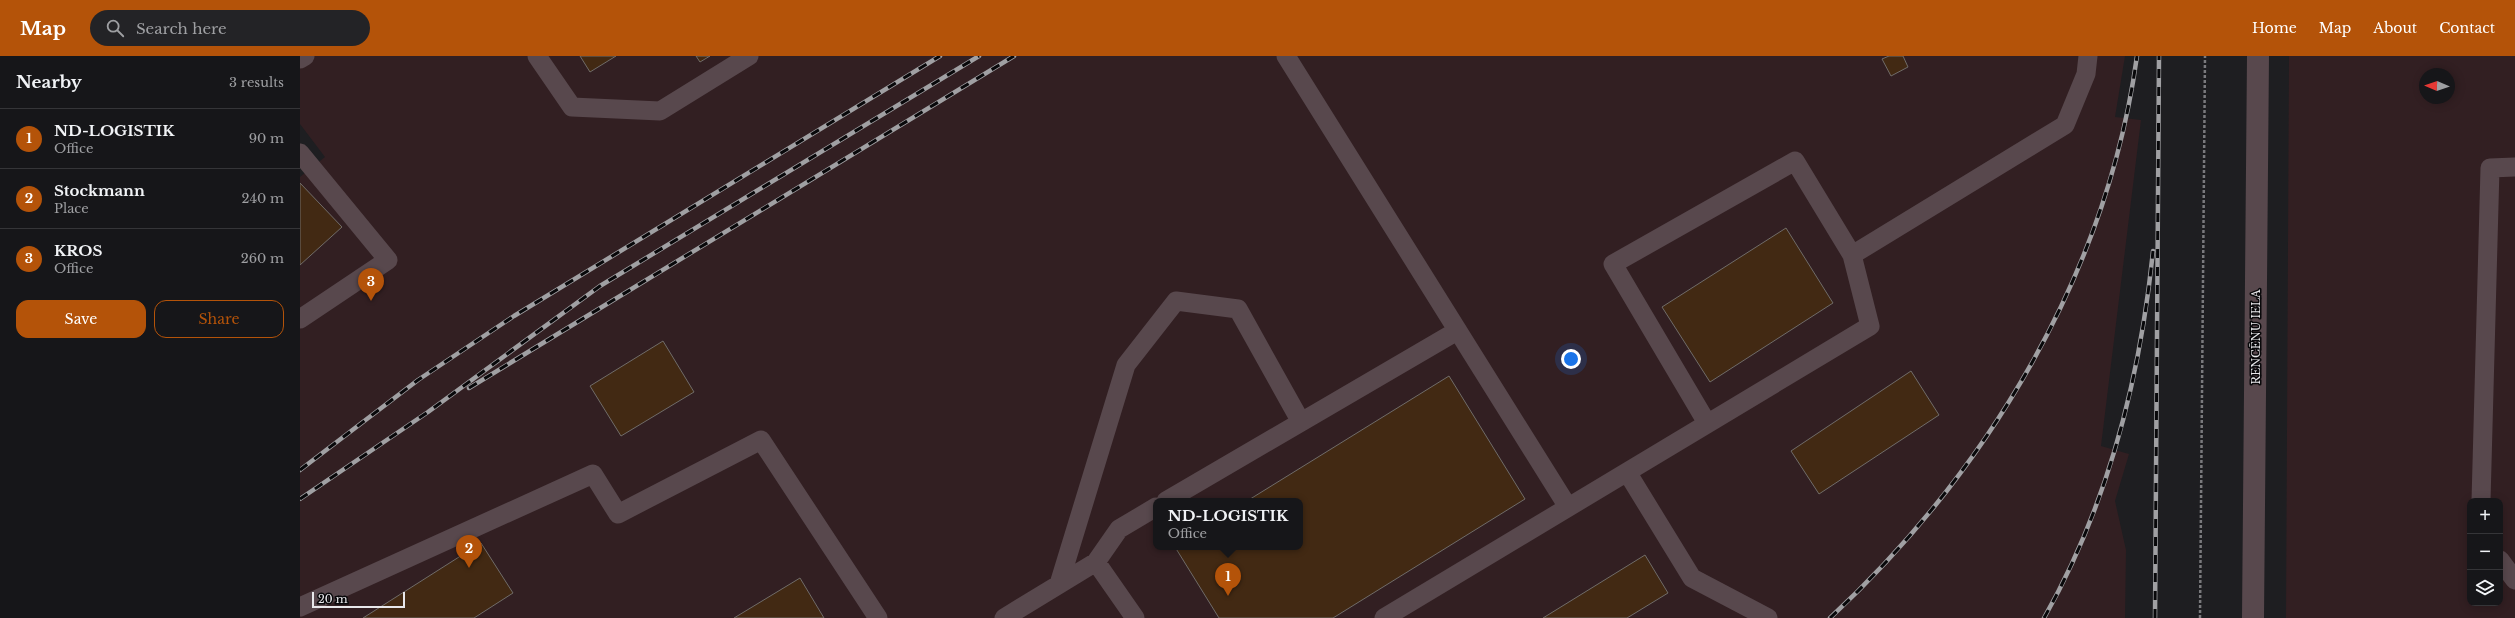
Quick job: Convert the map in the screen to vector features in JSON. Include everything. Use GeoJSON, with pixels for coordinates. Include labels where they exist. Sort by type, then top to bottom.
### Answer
{"type":"FeatureCollection","features":[{"type":"Feature","properties":{"kind":"street","name":"RENCĒNU IELA"},"geometry":{"type":"LineString","coordinates":[[2253,618],[2258,56]]}},
{"type":"Feature","properties":{"kind":"lane"},"geometry":{"type":"LineString","coordinates":[[300,59],[304,56]]}},
{"type":"Feature","properties":{"kind":"lane"},"geometry":{"type":"LineString","coordinates":[[537,56],[572,107],[660,111],[749,56]]}},
{"type":"Feature","properties":{"kind":"lane"},"geometry":{"type":"LineString","coordinates":[[1286,56],[1568,507]]}},
{"type":"Feature","properties":{"kind":"lane"},"geometry":{"type":"LineString","coordinates":[[1852,255],[2065,125],[2086,74],[2088,56]]}},
{"type":"Feature","properties":{"kind":"lane"},"geometry":{"type":"LineString","coordinates":[[300,153],[388,260],[300,319]]}},
{"type":"Feature","properties":{"kind":"lane"},"geometry":{"type":"LineString","coordinates":[[1384,618],[1568,507],[1627,472],[1707,424],[1870,326],[1852,255],[1795,161],[1613,264],[1707,424]]}},
{"type":"Feature","properties":{"kind":"lane"},"geometry":{"type":"LineString","coordinates":[[2481,498],[2490,168],[2515,168]]}},
{"type":"Feature","properties":{"kind":"lane"},"geometry":{"type":"LineString","coordinates":[[1059,584],[1126,365],[1176,301],[1238,309],[1301,422]]}},
{"type":"Feature","properties":{"kind":"lane"},"geometry":{"type":"LineString","coordinates":[[1171,498],[1457,331]]}},
{"type":"Feature","properties":{"kind":"lane"},"geometry":{"type":"LineString","coordinates":[[300,607],[593,474],[618,514],[761,440],[878,618]]}},
{"type":"Feature","properties":{"kind":"lane"},"geometry":{"type":"LineString","coordinates":[[1627,472],[1692,578],[1768,618]]}},
{"type":"Feature","properties":{"kind":"lane"},"geometry":{"type":"LineString","coordinates":[[1004,618],[1096,562],[1119,528],[1153,509]]}},
{"type":"Feature","properties":{"kind":"lane"},"geometry":{"type":"LineString","coordinates":[[1096,562],[1135,618]]}},
{"type":"Feature","properties":{"kind":"lane"},"geometry":{"type":"LineString","coordinates":[[2503,564],[2515,580]]}},
{"type":"Feature","properties":{"kind":"path"},"geometry":{"type":"LineString","coordinates":[[2200,618],[2205,56]]}},
{"type":"Feature","properties":{"kind":"shaded area"},"geometry":{"type":"Polygon","coordinates":[[[300,56],[2125,56],[2115,117],[2141,120],[2101,446],[2129,454],[2115,501],[2126,550],[2125,618],[300,618],[300,177],[325,157],[300,124],[300,56]]]}},
{"type":"Feature","properties":{"kind":"shaded area"},"geometry":{"type":"Polygon","coordinates":[[[2289,56],[2515,56],[2515,618],[2286,618],[2289,56]]]}},
{"type":"Feature","properties":{"kind":"building"},"geometry":{"type":"Polygon","coordinates":[[[580,56],[616,56],[590,72],[580,56]]]}},
{"type":"Feature","properties":{"kind":"building"},"geometry":{"type":"Polygon","coordinates":[[[696,56],[710,56],[700,62],[696,56]]]}},
{"type":"Feature","properties":{"kind":"building"},"geometry":{"type":"Polygon","coordinates":[[[1889,56],[1903,56],[1908,67],[1891,76],[1882,59],[1889,56]]]}},
{"type":"Feature","properties":{"kind":"building"},"geometry":{"type":"Polygon","coordinates":[[[300,183],[342,227],[300,265],[300,183]]]}},
{"type":"Feature","properties":{"kind":"building"},"geometry":{"type":"Polygon","coordinates":[[[1786,228],[1833,303],[1710,382],[1662,307],[1786,228]]]}},
{"type":"Feature","properties":{"kind":"building"},"geometry":{"type":"Polygon","coordinates":[[[663,341],[694,392],[621,436],[590,386],[663,341]]]}},
{"type":"Feature","properties":{"kind":"building"},"geometry":{"type":"Polygon","coordinates":[[[1911,371],[1939,415],[1819,494],[1791,451],[1911,371]]]}},
{"type":"Feature","properties":{"kind":"building"},"geometry":{"type":"Polygon","coordinates":[[[1449,376],[1525,499],[1333,618],[1219,618],[1177,550],[1303,550],[1303,498],[1252,498],[1449,376]]]}},
{"type":"Feature","properties":{"kind":"building"},"geometry":{"type":"Polygon","coordinates":[[[481,543],[513,593],[474,618],[363,618],[481,543]]]}},
{"type":"Feature","properties":{"kind":"building"},"geometry":{"type":"Polygon","coordinates":[[[1645,555],[1668,593],[1627,618],[1543,618],[1645,555]]]}},
{"type":"Feature","properties":{"kind":"building"},"geometry":{"type":"Polygon","coordinates":[[[800,578],[824,618],[734,618],[800,578]]]}},
{"type":"Feature","properties":{"kind":"railway"},"geometry":{"type":"LineString","coordinates":[[300,470],[418,380],[514,316],[940,56]]}},
{"type":"Feature","properties":{"kind":"railway"},"geometry":{"type":"LineString","coordinates":[[300,499],[428,412],[600,286],[979,56]]}},
{"type":"Feature","properties":{"kind":"railway"},"geometry":{"type":"LineString","coordinates":[[469,388],[1014,56]]}},
{"type":"Feature","properties":{"kind":"railway"},"geometry":{"type":"LineString","coordinates":[[1830,618],[1888,560],[1941,498],[1989,432],[2032,363],[2069,290],[2099,215],[2122,136],[2137,56]]}},
{"type":"Feature","properties":{"kind":"railway"},"geometry":{"type":"LineString","coordinates":[[2155,618],[2159,56]]}},
{"type":"Feature","properties":{"kind":"railway"},"geometry":{"type":"LineString","coordinates":[[2044,618],[2067,575],[2086,531],[2118,440],[2130,394],[2139,346],[2153,251]]}},
{"type":"Feature","properties":{"kind":"place","name":"KROS"},"geometry":{"type":"Point","coordinates":[371,301]}},
{"type":"Feature","properties":{"kind":"place","name":"Stockmann"},"geometry":{"type":"Point","coordinates":[469,568]}},
{"type":"Feature","properties":{"kind":"place","name":"ND-LOGISTIK"},"geometry":{"type":"Point","coordinates":[1228,596]}}]}
